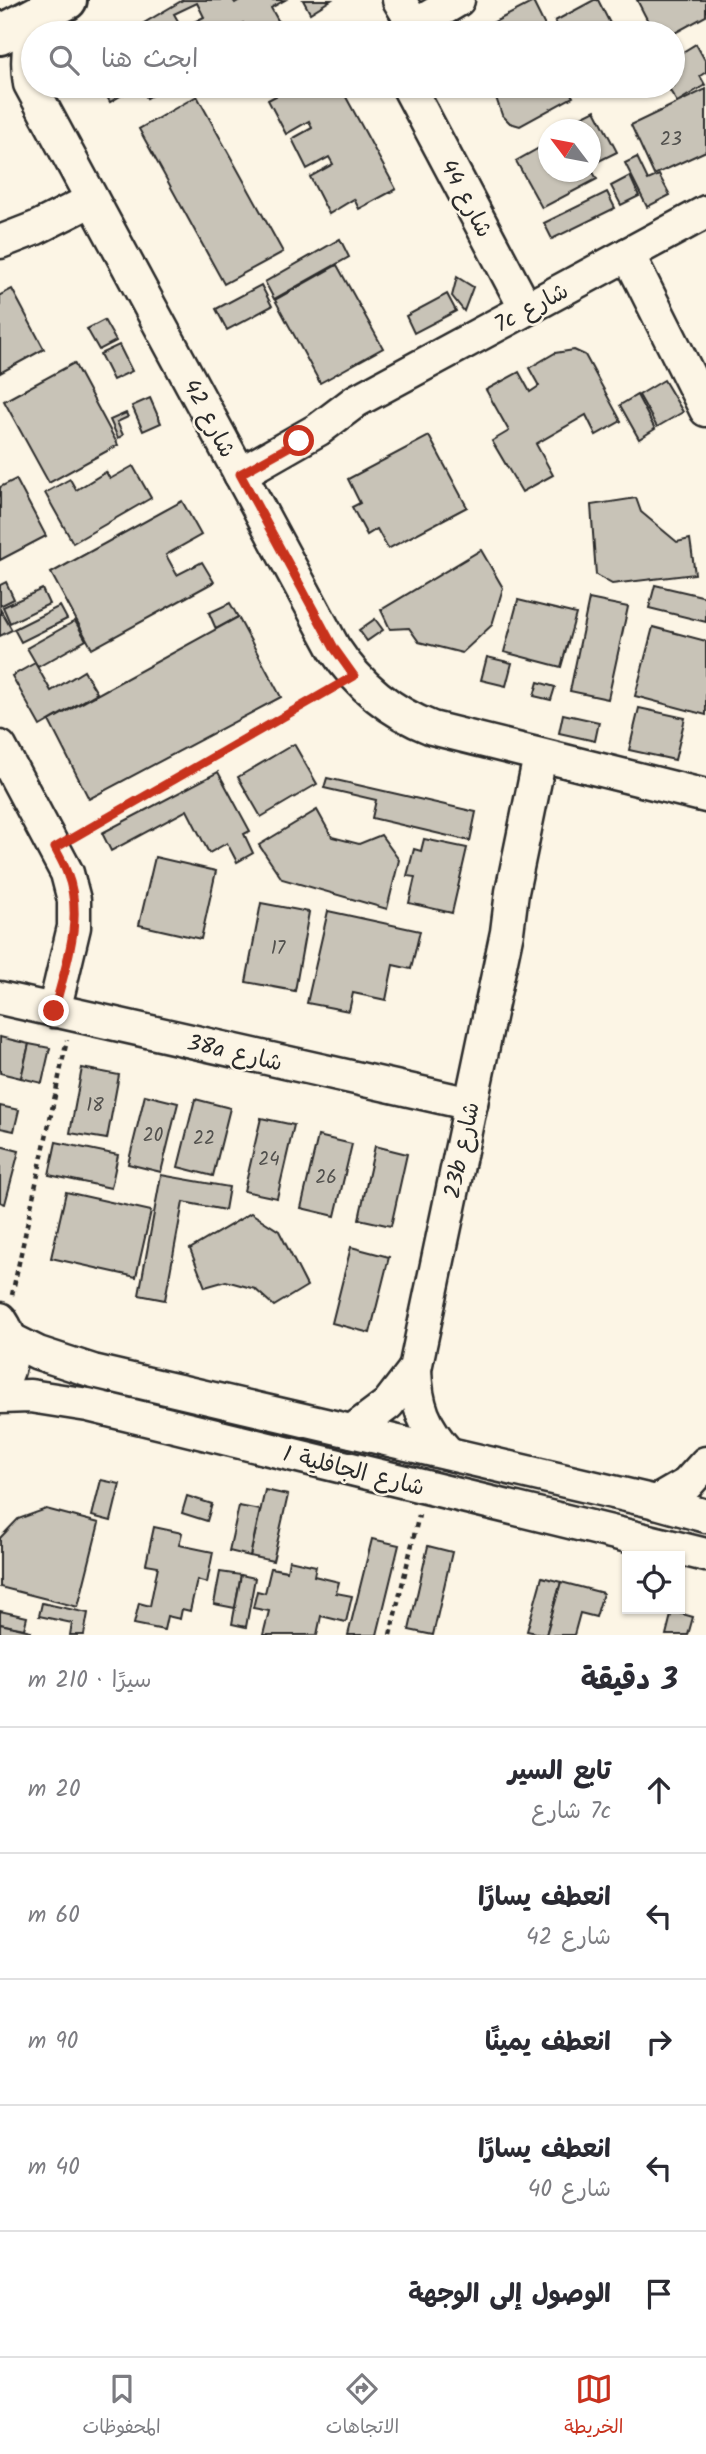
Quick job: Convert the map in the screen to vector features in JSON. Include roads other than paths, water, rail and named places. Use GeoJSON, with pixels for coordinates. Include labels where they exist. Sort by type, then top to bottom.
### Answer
{"type":"FeatureCollection","features":[{"type":"Feature","properties":{"kind":"main road"},"geometry":{"type":"LineString","coordinates":[[27,21],[52,8]]}},
{"type":"Feature","properties":{"kind":"main road"},"geometry":{"type":"LineString","coordinates":[[0,35],[21,24]]}},
{"type":"Feature","properties":{"kind":"street"},"geometry":{"type":"LineString","coordinates":[[399,0],[410,21]]}},
{"type":"Feature","properties":{"kind":"street"},"geometry":{"type":"LineString","coordinates":[[428,21],[458,0]]}},
{"type":"Feature","properties":{"kind":"street","name":"شارع 42"},"geometry":{"type":"LineString","coordinates":[[0,64],[21,78]]}},
{"type":"Feature","properties":{"kind":"street","name":"شارع 42"},"geometry":{"type":"LineString","coordinates":[[38,98],[334,648],[354,676],[382,702],[415,722],[451,734],[706,796]]}},
{"type":"Feature","properties":{"kind":"street","name":"شارع 44"},"geometry":{"type":"LineString","coordinates":[[414,98],[526,309]]}},
{"type":"Feature","properties":{"kind":"street"},"geometry":{"type":"LineString","coordinates":[[0,232],[88,192]]}},
{"type":"Feature","properties":{"kind":"street"},"geometry":{"type":"LineString","coordinates":[[0,242],[36,228],[88,192]]}},
{"type":"Feature","properties":{"kind":"street","name":"7c شارع"},"geometry":{"type":"LineString","coordinates":[[236,466],[319,429],[356,401],[706,212]]}},
{"type":"Feature","properties":{"kind":"street"},"geometry":{"type":"LineString","coordinates":[[628,254],[706,410]]}},
{"type":"Feature","properties":{"kind":"street"},"geometry":{"type":"LineString","coordinates":[[0,747],[55,848],[71,886],[74,928],[63,1013]]}},
{"type":"Feature","properties":{"kind":"street","name":"23b شارع"},"geometry":{"type":"LineString","coordinates":[[448,1453],[433,1436],[422,1415],[416,1392],[415,1369],[507,932],[530,874],[549,758]]}},
{"type":"Feature","properties":{"kind":"street","name":"38a شارع"},"geometry":{"type":"LineString","coordinates":[[0,998],[471,1104]]}},
{"type":"Feature","properties":{"kind":"street"},"geometry":{"type":"LineString","coordinates":[[0,1387],[9,1371],[12,1355],[5,1328]]}},
{"type":"Feature","properties":{"kind":"street","name":"شارع الجافلية 1"},"geometry":{"type":"LineString","coordinates":[[5,1328],[38,1353],[93,1371],[656,1502],[706,1516]]}},
{"type":"Feature","properties":{"kind":"street","name":"23b شارع"},"geometry":{"type":"LineString","coordinates":[[352,1431],[388,1404],[415,1369]]}},
{"type":"Feature","properties":{"kind":"street","name":"شارع الجافلية 1"},"geometry":{"type":"LineString","coordinates":[[0,1397],[30,1396],[88,1405],[706,1555]]}},
{"type":"Feature","properties":{"kind":"street"},"geometry":{"type":"LineString","coordinates":[[656,1502],[687,1484],[706,1463]]}}]}
